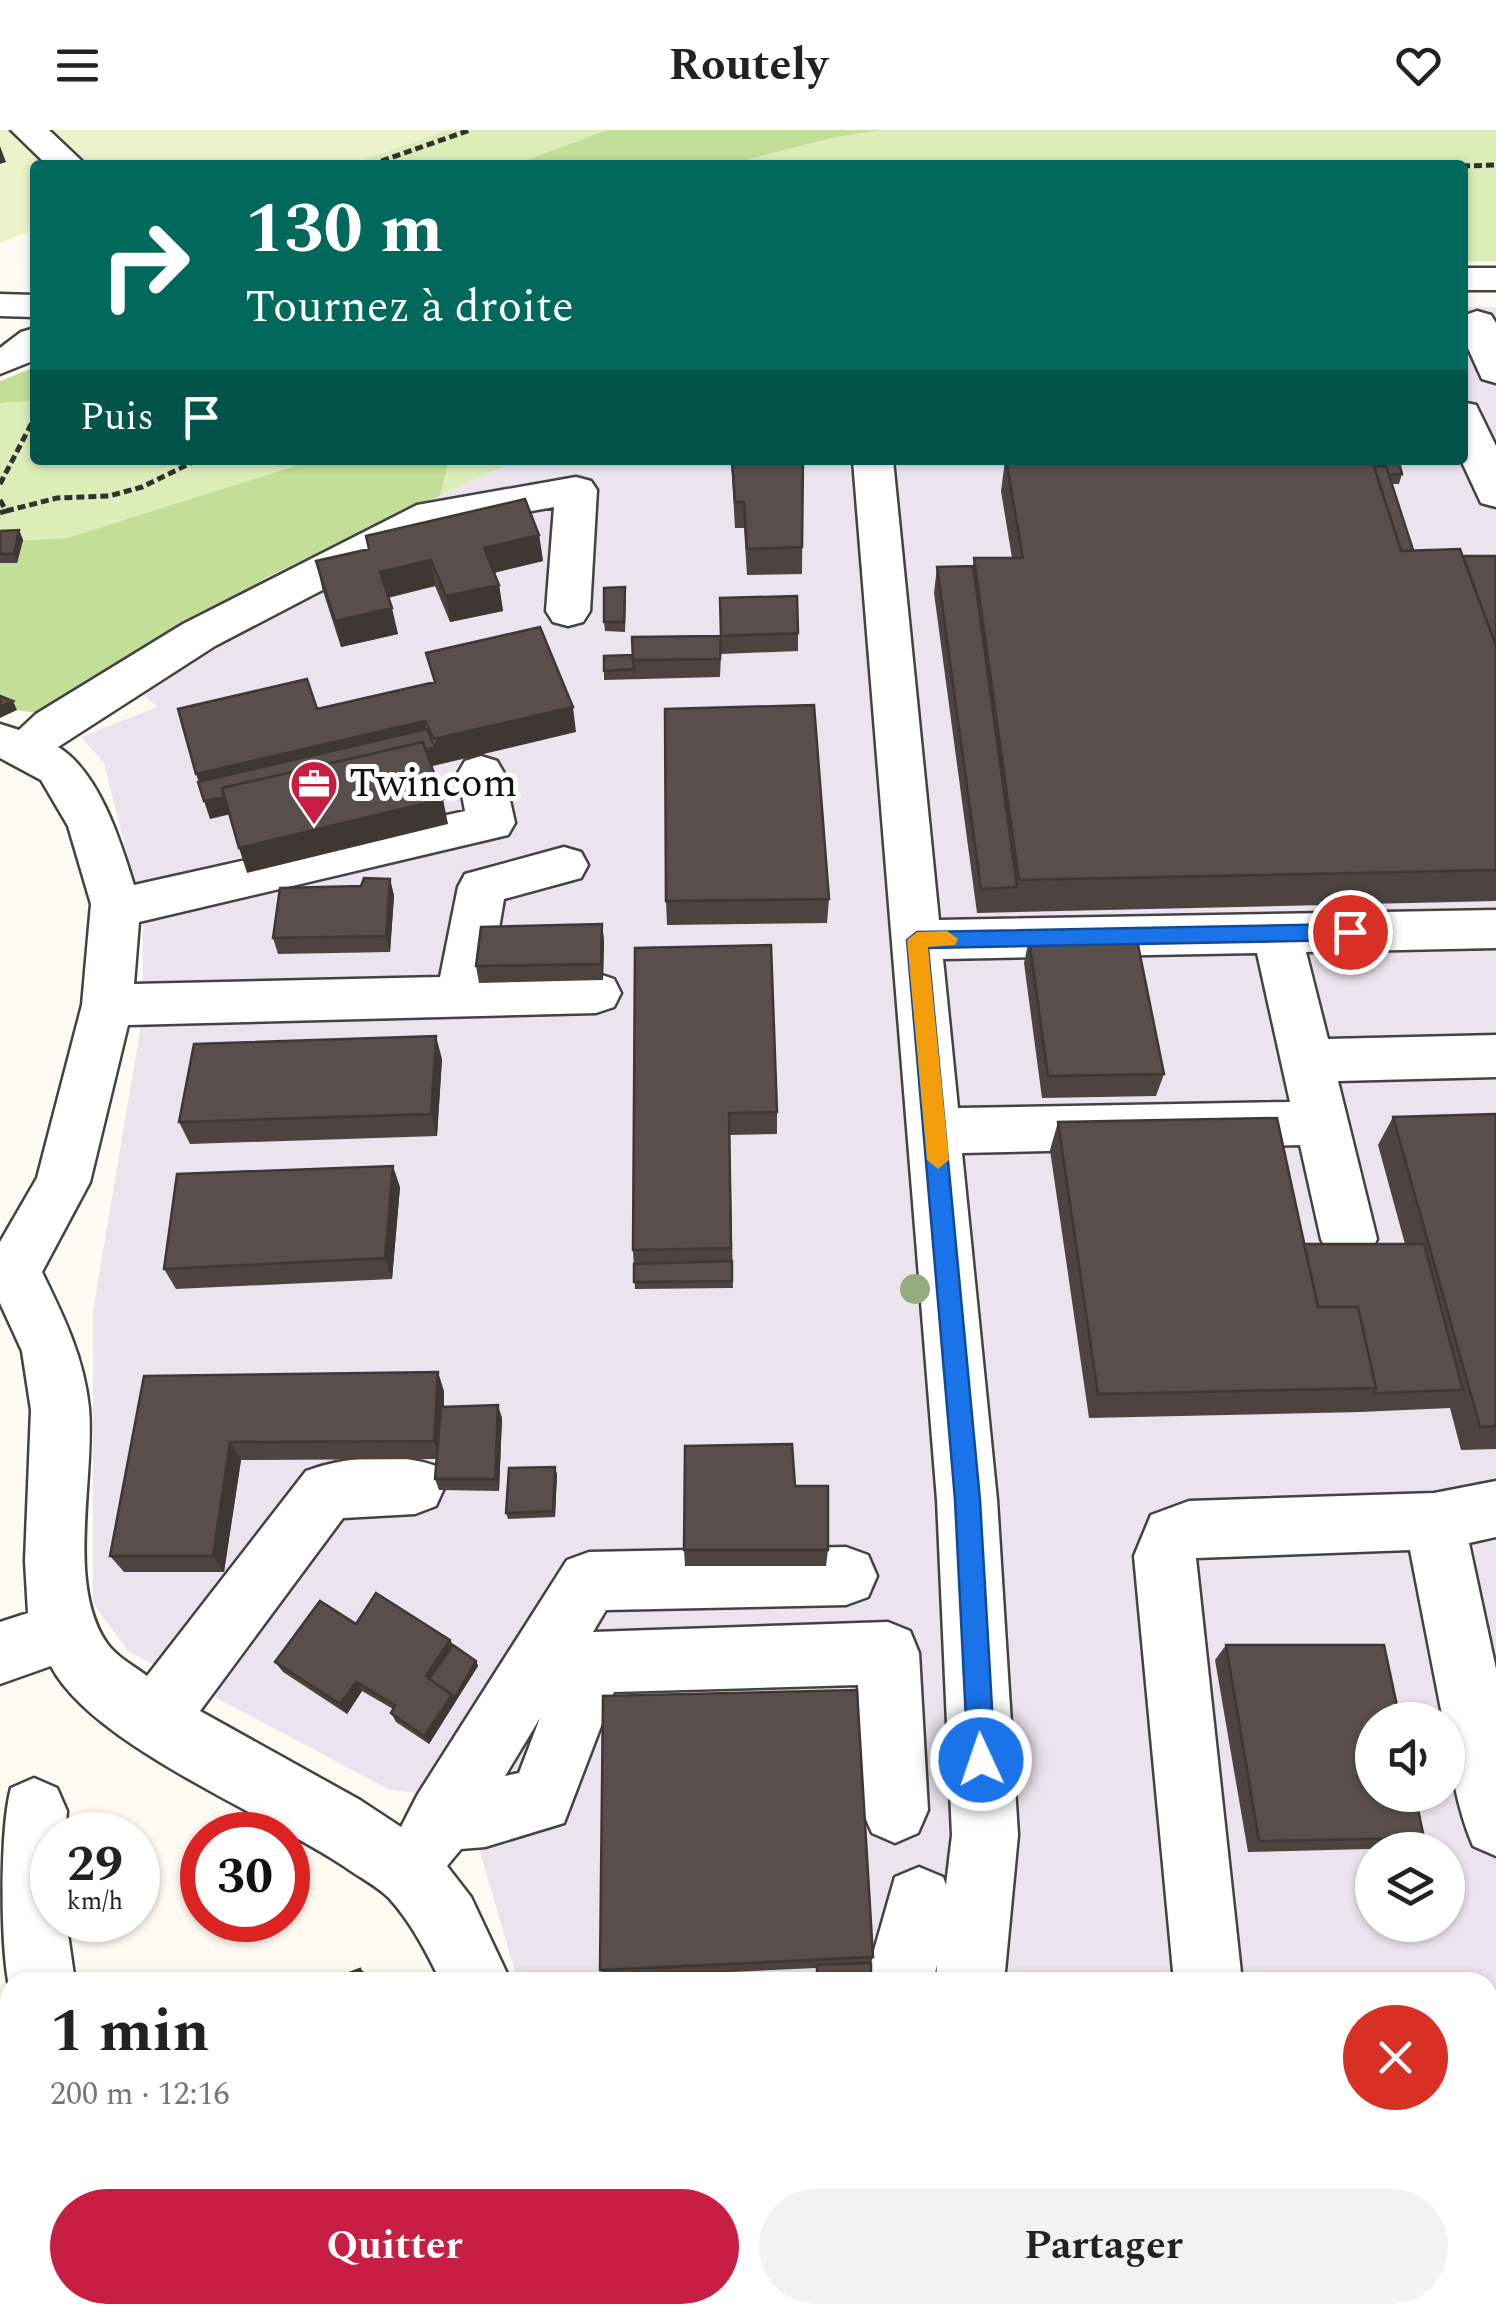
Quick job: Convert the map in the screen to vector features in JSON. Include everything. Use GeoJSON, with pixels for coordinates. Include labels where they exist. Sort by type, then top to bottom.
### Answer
{"type":"FeatureCollection","features":[{"type":"Feature","properties":{"kind":"street"},"geometry":{"type":"LineString","coordinates":[[28,130],[62,160]]}},
{"type":"Feature","properties":{"kind":"street"},"geometry":{"type":"LineString","coordinates":[[1468,279],[1496,278]]}},
{"type":"Feature","properties":{"kind":"street"},"geometry":{"type":"LineString","coordinates":[[0,305],[30,306]]}},
{"type":"Feature","properties":{"kind":"street"},"geometry":{"type":"LineString","coordinates":[[1477,323],[1496,371]]}},
{"type":"Feature","properties":{"kind":"street"},"geometry":{"type":"LineString","coordinates":[[0,362],[30,344]]}},
{"type":"Feature","properties":{"kind":"street"},"geometry":{"type":"LineString","coordinates":[[874,465],[968,1500],[985,1835],[971,1972]]}},
{"type":"Feature","properties":{"kind":"street"},"geometry":{"type":"LineString","coordinates":[[13,745],[52,726],[199,635],[432,515],[576,490],[568,610]]}},
{"type":"Feature","properties":{"kind":"street"},"geometry":{"type":"LineString","coordinates":[[13,745],[57,768],[91,825],[116,904],[108,1005],[63,1182],[6,1273],[51,1351],[60,1410],[56,1562],[59,1617],[86,1668],[153,1721],[337,1822],[411,1874],[447,1921],[471,1972]]}},
{"type":"Feature","properties":{"kind":"street"},"geometry":{"type":"LineString","coordinates":[[116,904],[146,903],[491,823],[480,773]]}},
{"type":"Feature","properties":{"kind":"street"},"geometry":{"type":"LineString","coordinates":[[462,995],[482,887],[564,864]]}},
{"type":"Feature","properties":{"kind":"street"},"geometry":{"type":"LineString","coordinates":[[917,940],[1496,929]]}},
{"type":"Feature","properties":{"kind":"street"},"geometry":{"type":"LineString","coordinates":[[1277,933],[1349,1238]]}},
{"type":"Feature","properties":{"kind":"street"},"geometry":{"type":"LineString","coordinates":[[108,1005],[596,993]]}},
{"type":"Feature","properties":{"kind":"street"},"geometry":{"type":"LineString","coordinates":[[1308,1061],[1496,1056]]}},
{"type":"Feature","properties":{"kind":"street"},"geometry":{"type":"LineString","coordinates":[[936,1131],[1322,1123]]}},
{"type":"Feature","properties":{"kind":"street"},"geometry":{"type":"LineString","coordinates":[[153,1721],[327,1491],[415,1486]]}},
{"type":"Feature","properties":{"kind":"street"},"geometry":{"type":"LineString","coordinates":[[1207,1972],[1164,1556],[1172,1535],[1189,1530],[1434,1521],[1496,1509]]}},
{"type":"Feature","properties":{"kind":"street"},"geometry":{"type":"LineString","coordinates":[[1434,1521],[1489,1752],[1496,1824]]}},
{"type":"Feature","properties":{"kind":"street"},"geometry":{"type":"LineString","coordinates":[[411,1874],[441,1816],[589,1581],[846,1576]]}},
{"type":"Feature","properties":{"kind":"street"},"geometry":{"type":"LineString","coordinates":[[0,1653],[66,1630]]}},
{"type":"Feature","properties":{"kind":"street"},"geometry":{"type":"LineString","coordinates":[[441,1816],[485,1814],[541,1800],[594,1662],[888,1653],[895,1810]]}},
{"type":"Feature","properties":{"kind":"street"},"geometry":{"type":"LineString","coordinates":[[34,1811],[28,1888],[39,1972]]}},
{"type":"Feature","properties":{"kind":"street"},"geometry":{"type":"LineString","coordinates":[[901,1972],[919,1901]]}},
{"type":"Feature","properties":{"kind":"path"},"geometry":{"type":"LineString","coordinates":[[384,160],[470,130]]}},
{"type":"Feature","properties":{"kind":"path"},"geometry":{"type":"LineString","coordinates":[[1468,166],[1496,166]]}},
{"type":"Feature","properties":{"kind":"path"},"geometry":{"type":"LineString","coordinates":[[0,484],[30,427]]}},
{"type":"Feature","properties":{"kind":"path"},"geometry":{"type":"LineString","coordinates":[[0,500],[3,512],[57,498],[110,496],[186,465]]}},
{"type":"Feature","properties":{"kind":"shaded area"},"geometry":{"type":"Polygon","coordinates":[[[1468,307],[1496,307],[1496,1972],[515,1972],[464,1797],[390,1790],[128,1651],[93,1603],[93,1311],[143,1013],[143,918],[104,763],[81,737],[157,707],[116,670],[267,577],[506,465],[1468,465],[1468,307]]]}},
{"type":"Feature","properties":{"kind":"green space"},"geometry":{"type":"Polygon","coordinates":[[[0,130],[447,130],[361,160],[30,160],[30,231],[0,243],[0,130]]]}},
{"type":"Feature","properties":{"kind":"green space"},"geometry":{"type":"Polygon","coordinates":[[[447,130],[607,130],[527,160],[361,160],[447,130]]]}},
{"type":"Feature","properties":{"kind":"green space"},"geometry":{"type":"Polygon","coordinates":[[[607,130],[882,130],[831,138],[747,160],[527,160],[607,130]]]}},
{"type":"Feature","properties":{"kind":"green space"},"geometry":{"type":"Polygon","coordinates":[[[882,130],[1496,130],[1496,261],[1468,262],[1468,160],[747,160],[831,138],[882,130]]]}},
{"type":"Feature","properties":{"kind":"green space"},"geometry":{"type":"Polygon","coordinates":[[[30,369],[30,401],[0,403],[0,381],[30,369]]]}},
{"type":"Feature","properties":{"kind":"green space"},"geometry":{"type":"Polygon","coordinates":[[[30,401],[30,465],[298,465],[67,538],[0,540],[0,403],[30,401]]]}},
{"type":"Feature","properties":{"kind":"green space"},"geometry":{"type":"Polygon","coordinates":[[[298,465],[448,465],[440,496],[267,577],[44,714],[17,710],[0,702],[0,563],[17,563],[23,540],[67,538],[298,465]]]}},
{"type":"Feature","properties":{"kind":"green space"},"geometry":{"type":"Polygon","coordinates":[[[448,465],[506,465],[440,496],[448,465]]]}},
{"type":"Feature","properties":{"kind":"building"},"geometry":{"type":"Polygon","coordinates":[[[732,465],[803,465],[802,547],[747,549],[744,502],[735,502],[732,465]]]}},
{"type":"Feature","properties":{"kind":"building"},"geometry":{"type":"Polygon","coordinates":[[[1007,465],[1374,465],[1401,551],[1460,549],[1496,646],[1496,870],[1019,880],[974,558],[1023,558],[1007,465]]]}},
{"type":"Feature","properties":{"kind":"building"},"geometry":{"type":"Polygon","coordinates":[[[1400,465],[1402,474],[1389,475],[1386,466],[1374,466],[1400,465]]]}},
{"type":"Feature","properties":{"kind":"building"},"geometry":{"type":"Polygon","coordinates":[[[1374,466],[1386,466],[1413,550],[1401,551],[1374,466]]]}},
{"type":"Feature","properties":{"kind":"building"},"geometry":{"type":"Polygon","coordinates":[[[525,499],[539,535],[484,548],[499,585],[446,596],[431,560],[380,572],[392,608],[335,621],[316,561],[369,549],[366,536],[525,499]]]}},
{"type":"Feature","properties":{"kind":"building"},"geometry":{"type":"Polygon","coordinates":[[[19,530],[14,554],[0,554],[0,531],[19,530]]]}},
{"type":"Feature","properties":{"kind":"building"},"geometry":{"type":"Polygon","coordinates":[[[1463,556],[1496,556],[1496,646],[1463,556]]]}},
{"type":"Feature","properties":{"kind":"building"},"geometry":{"type":"Polygon","coordinates":[[[973,566],[1017,887],[981,889],[937,567],[973,566]]]}},
{"type":"Feature","properties":{"kind":"building"},"geometry":{"type":"Polygon","coordinates":[[[625,587],[624,622],[604,622],[604,588],[625,587]]]}},
{"type":"Feature","properties":{"kind":"building"},"geometry":{"type":"Polygon","coordinates":[[[797,596],[798,633],[721,636],[720,598],[797,596]]]}},
{"type":"Feature","properties":{"kind":"building"},"geometry":{"type":"Polygon","coordinates":[[[540,627],[573,707],[434,739],[425,721],[196,774],[178,709],[307,679],[317,709],[435,682],[426,653],[540,627]]]}},
{"type":"Feature","properties":{"kind":"building"},"geometry":{"type":"Polygon","coordinates":[[[721,636],[720,659],[633,660],[632,637],[721,636]]]}},
{"type":"Feature","properties":{"kind":"building"},"geometry":{"type":"Polygon","coordinates":[[[632,655],[634,669],[604,671],[604,656],[632,655]]]}},
{"type":"Feature","properties":{"kind":"building"},"geometry":{"type":"Polygon","coordinates":[[[0,696],[13,701],[0,707],[0,696]]]}},
{"type":"Feature","properties":{"kind":"building"},"geometry":{"type":"Polygon","coordinates":[[[814,705],[829,899],[666,901],[665,709],[814,705]]]}},
{"type":"Feature","properties":{"kind":"building"},"geometry":{"type":"Polygon","coordinates":[[[427,729],[435,747],[425,750],[423,742],[222,788],[224,797],[204,801],[198,782],[427,729]]]}},
{"type":"Feature","properties":{"kind":"building"},"geometry":{"type":"Polygon","coordinates":[[[423,742],[443,799],[239,848],[222,788],[423,742]]]}},
{"type":"Feature","properties":{"kind":"building"},"geometry":{"type":"Polygon","coordinates":[[[364,878],[390,879],[386,936],[273,938],[280,888],[361,886],[364,878]]]}},
{"type":"Feature","properties":{"kind":"building"},"geometry":{"type":"Polygon","coordinates":[[[602,924],[601,964],[476,966],[481,927],[602,924]]]}},
{"type":"Feature","properties":{"kind":"building"},"geometry":{"type":"Polygon","coordinates":[[[1136,935],[1164,1074],[1048,1076],[1029,939],[1136,935]]]}},
{"type":"Feature","properties":{"kind":"building"},"geometry":{"type":"Polygon","coordinates":[[[771,945],[777,1112],[729,1113],[731,1248],[633,1250],[635,948],[771,945]]]}},
{"type":"Feature","properties":{"kind":"building"},"geometry":{"type":"Polygon","coordinates":[[[436,1036],[431,1114],[179,1122],[194,1044],[436,1036]]]}},
{"type":"Feature","properties":{"kind":"building"},"geometry":{"type":"Polygon","coordinates":[[[1496,1114],[1496,1426],[1480,1427],[1393,1117],[1496,1114]]]}},
{"type":"Feature","properties":{"kind":"building"},"geometry":{"type":"Polygon","coordinates":[[[1277,1118],[1318,1307],[1358,1307],[1376,1388],[1098,1394],[1058,1122],[1277,1118]]]}},
{"type":"Feature","properties":{"kind":"building"},"geometry":{"type":"Polygon","coordinates":[[[393,1166],[385,1258],[164,1269],[177,1174],[393,1166]]]}},
{"type":"Feature","properties":{"kind":"building"},"geometry":{"type":"Polygon","coordinates":[[[1304,1244],[1424,1244],[1463,1390],[1373,1393],[1376,1388],[1358,1307],[1318,1307],[1304,1244]]]}},
{"type":"Feature","properties":{"kind":"building"},"geometry":{"type":"Polygon","coordinates":[[[732,1261],[732,1281],[634,1282],[634,1264],[732,1261]]]}},
{"type":"Feature","properties":{"kind":"building"},"geometry":{"type":"Polygon","coordinates":[[[438,1372],[434,1441],[230,1442],[213,1556],[110,1556],[144,1376],[438,1372]]]}},
{"type":"Feature","properties":{"kind":"building"},"geometry":{"type":"Polygon","coordinates":[[[498,1405],[495,1479],[435,1479],[441,1407],[498,1405]]]}},
{"type":"Feature","properties":{"kind":"building"},"geometry":{"type":"Polygon","coordinates":[[[792,1444],[795,1486],[828,1486],[828,1550],[684,1550],[685,1446],[792,1444]]]}},
{"type":"Feature","properties":{"kind":"building"},"geometry":{"type":"Polygon","coordinates":[[[555,1467],[553,1511],[506,1513],[509,1468],[555,1467]]]}},
{"type":"Feature","properties":{"kind":"building"},"geometry":{"type":"Polygon","coordinates":[[[376,1593],[450,1640],[426,1676],[452,1695],[424,1736],[391,1713],[395,1705],[356,1682],[340,1704],[275,1662],[320,1601],[356,1624],[376,1593]]]}},
{"type":"Feature","properties":{"kind":"building"},"geometry":{"type":"Polygon","coordinates":[[[453,1645],[476,1661],[454,1699],[429,1679],[453,1645]]]}},
{"type":"Feature","properties":{"kind":"building"},"geometry":{"type":"Polygon","coordinates":[[[1226,1645],[1384,1645],[1396,1702],[1355,1702],[1355,1812],[1419,1812],[1423,1832],[1355,1832],[1355,1839],[1259,1841],[1226,1645]]]}},
{"type":"Feature","properties":{"kind":"building"},"geometry":{"type":"Polygon","coordinates":[[[857,1690],[873,1957],[600,1970],[603,1696],[857,1690]]]}},
{"type":"Feature","properties":{"kind":"building"},"geometry":{"type":"Polygon","coordinates":[[[871,1963],[871,1972],[817,1972],[817,1965],[871,1963]]]}},
{"type":"Feature","properties":{"kind":"slow traffic"},"geometry":{"type":"LineString","coordinates":[[938,1160],[917,940],[947,939]]}},
{"type":"Feature","properties":{"kind":"place","name":"Twincom"},"geometry":{"type":"Point","coordinates":[314,826]}},
{"type":"Feature","properties":{"kind":"route"},"geometry":{"type":"LineString","coordinates":[[981,1760],[968,1500],[917,940],[1350,932]]}}]}
